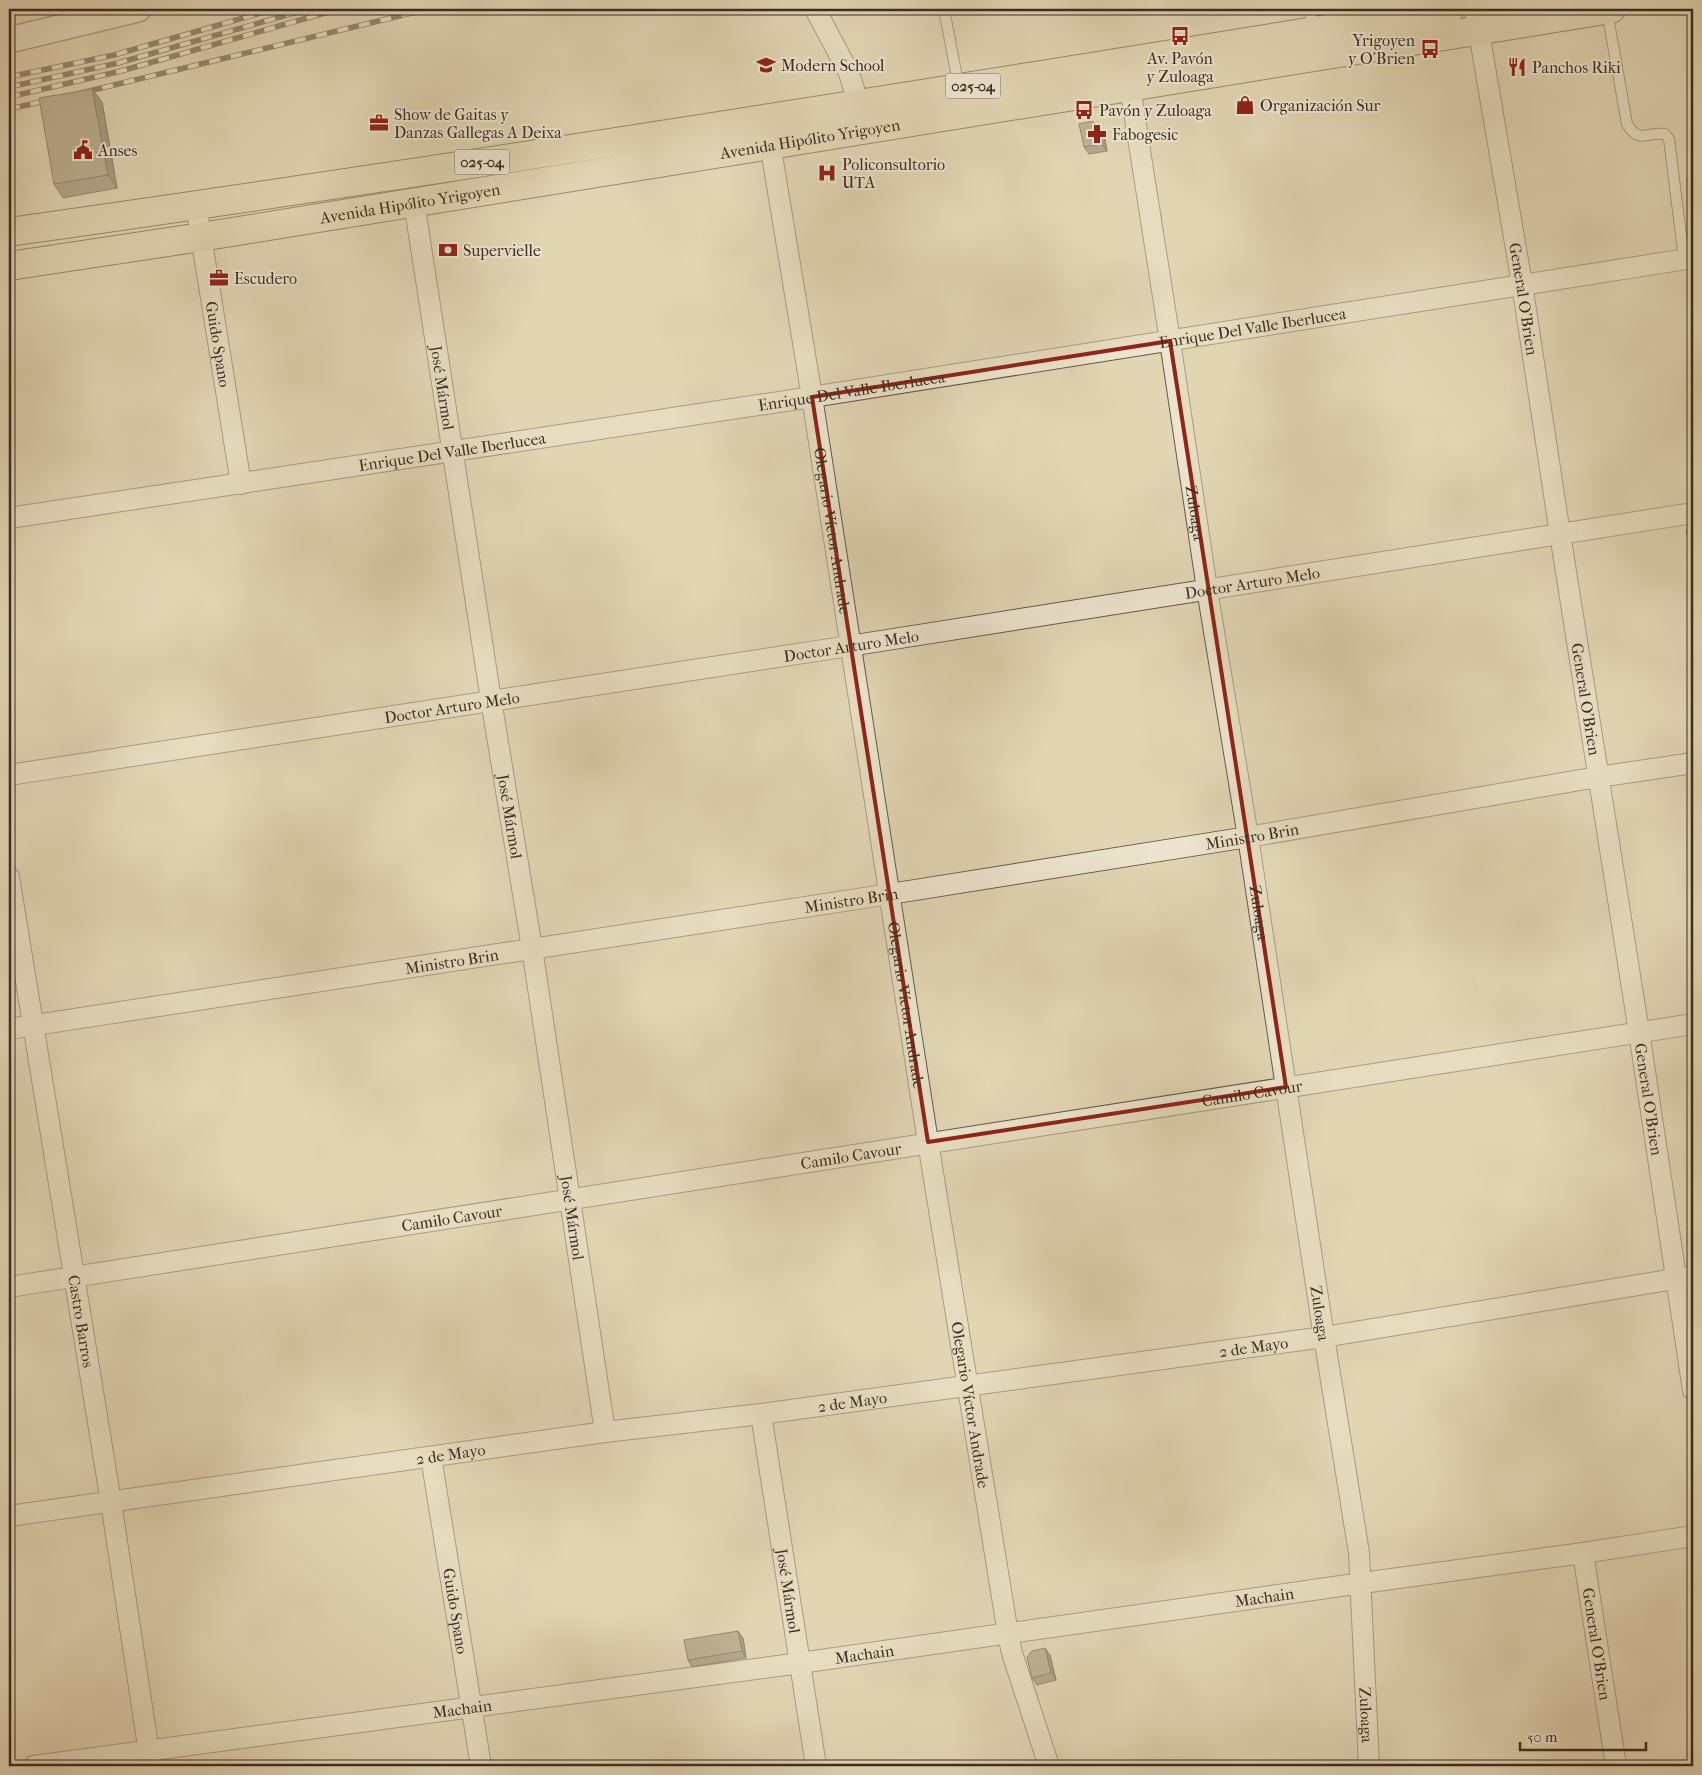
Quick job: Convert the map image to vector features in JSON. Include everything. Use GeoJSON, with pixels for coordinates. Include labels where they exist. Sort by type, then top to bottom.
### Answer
{"type":"FeatureCollection","features":[{"type":"Feature","properties":{"kind":"main road","name":"Avenida Hipólito Yrigoyen"},"geometry":{"type":"LineString","coordinates":[[9,232],[959,89],[1128,75],[1312,20],[1450,9]]}},
{"type":"Feature","properties":{"kind":"main road","name":"Avenida Hipólito Yrigoyen"},"geometry":{"type":"LineString","coordinates":[[9,266],[770,146],[1128,75],[1477,20],[1609,9]]}},
{"type":"Feature","properties":{"kind":"street"},"geometry":{"type":"LineString","coordinates":[[9,40],[138,9]]}},
{"type":"Feature","properties":{"kind":"street"},"geometry":{"type":"LineString","coordinates":[[815,9],[848,73],[859,105]]}},
{"type":"Feature","properties":{"kind":"street","name":"General O'Brien"},"geometry":{"type":"LineString","coordinates":[[1477,20],[1522,284],[1639,1032],[1685,1277],[1693,1390]]}},
{"type":"Feature","properties":{"kind":"street","name":"Zuloaga"},"geometry":{"type":"LineString","coordinates":[[1128,75],[1170,341],[1206,589],[1248,837],[1324,1337],[1358,1543],[1362,1583],[1369,1766]]}},
{"type":"Feature","properties":{"kind":"street","name":"Olegario Víctor Andrade"},"geometry":{"type":"LineString","coordinates":[[767,119],[812,397],[849,646],[1008,1634],[1012,1653],[1049,1766]]}},
{"type":"Feature","properties":{"kind":"street","name":"José Mármol"},"geometry":{"type":"LineString","coordinates":[[414,202],[491,700],[532,948],[605,1432]]}},
{"type":"Feature","properties":{"kind":"street","name":"Guido Spano"},"geometry":{"type":"LineString","coordinates":[[196,205],[241,484]]}},
{"type":"Feature","properties":{"kind":"street","name":"Enrique Del Valle Iberlucea"},"geometry":{"type":"LineString","coordinates":[[9,518],[812,397],[1689,258]]}},
{"type":"Feature","properties":{"kind":"street","name":"Doctor Arturo Melo"},"geometry":{"type":"LineString","coordinates":[[9,774],[849,646],[1693,513]]}},
{"type":"Feature","properties":{"kind":"street","name":"Ministro Brin"},"geometry":{"type":"LineString","coordinates":[[9,1029],[890,894],[1693,763]]}},
{"type":"Feature","properties":{"kind":"street","name":"Castro Barros"},"geometry":{"type":"LineString","coordinates":[[9,877],[111,1502],[149,1758]]}},
{"type":"Feature","properties":{"kind":"street","name":"Camilo Cavour"},"geometry":{"type":"LineString","coordinates":[[9,1287],[569,1198],[1693,1024]]}},
{"type":"Feature","properties":{"kind":"street","name":"2 de Mayo"},"geometry":{"type":"LineString","coordinates":[[9,1516],[605,1432],[760,1414],[1324,1337],[1685,1277]]}},
{"type":"Feature","properties":{"kind":"street","name":"José Mármol"},"geometry":{"type":"LineString","coordinates":[[760,1414],[816,1766]]}},
{"type":"Feature","properties":{"kind":"street","name":"Guido Spano"},"geometry":{"type":"LineString","coordinates":[[431,1457],[481,1766]]}},
{"type":"Feature","properties":{"kind":"street","name":"Machain"},"geometry":{"type":"LineString","coordinates":[[34,1766],[149,1758],[472,1709],[1693,1536]]}},
{"type":"Feature","properties":{"kind":"street","name":"General O'Brien"},"geometry":{"type":"LineString","coordinates":[[1583,1553],[1616,1766]]}},
{"type":"Feature","properties":{"kind":"lane"},"geometry":{"type":"LineString","coordinates":[[944,9],[959,89]]}},
{"type":"Feature","properties":{"kind":"lane"},"geometry":{"type":"LineString","coordinates":[[1609,9],[1627,124],[1638,136],[1665,134],[1669,138],[1689,258]]}},
{"type":"Feature","properties":{"kind":"highlighted area"},"geometry":{"type":"Polygon","coordinates":[[[1170,341],[1286,1087],[928,1142],[812,397],[1170,341]]]}},
{"type":"Feature","properties":{"kind":"building","name":"Anses"},"geometry":{"type":"Polygon","coordinates":[[[92,89],[108,175],[54,184],[39,98],[92,89]]]}},
{"type":"Feature","properties":{"kind":"building"},"geometry":{"type":"Polygon","coordinates":[[[1092,121],[1099,127],[1102,144],[1084,147],[1079,124],[1092,121]]]}},
{"type":"Feature","properties":{"kind":"building"},"geometry":{"type":"Polygon","coordinates":[[[1693,529],[1693,569],[1686,530],[1693,529]]]}},
{"type":"Feature","properties":{"kind":"building"},"geometry":{"type":"Polygon","coordinates":[[[738,1631],[742,1651],[688,1660],[684,1640],[738,1631]]]}},
{"type":"Feature","properties":{"kind":"building"},"geometry":{"type":"Polygon","coordinates":[[[1045,1648],[1051,1673],[1032,1678],[1027,1657],[1032,1651],[1045,1648]]]}},
{"type":"Feature","properties":{"kind":"railway"},"geometry":{"type":"LineString","coordinates":[[9,77],[114,55],[275,9]]}},
{"type":"Feature","properties":{"kind":"railway"},"geometry":{"type":"LineString","coordinates":[[9,87],[118,63],[308,9]]}},
{"type":"Feature","properties":{"kind":"railway"},"geometry":{"type":"LineString","coordinates":[[9,97],[121,71],[339,9]]}},
{"type":"Feature","properties":{"kind":"railway"},"geometry":{"type":"LineString","coordinates":[[81,93],[428,9]]}},
{"type":"Feature","properties":{"kind":"railway"},"geometry":{"type":"LineString","coordinates":[[9,109],[54,99]]}},
{"type":"Feature","properties":{"kind":"place","name":"Av. Pavón y Zuloaga"},"geometry":{"type":"Point","coordinates":[1180,36]}},
{"type":"Feature","properties":{"kind":"place","name":"Yrigoyen y O'Brien"},"geometry":{"type":"Point","coordinates":[1430,49]}},
{"type":"Feature","properties":{"kind":"place","name":"Modern School"},"geometry":{"type":"Point","coordinates":[766,65]}},
{"type":"Feature","properties":{"kind":"place","name":"Panchos Riki"},"geometry":{"type":"Point","coordinates":[1517,67]}},
{"type":"Feature","properties":{"kind":"place","name":"Organización Sur"},"geometry":{"type":"Point","coordinates":[1245,105]}},
{"type":"Feature","properties":{"kind":"place","name":"Pavón y Zuloaga"},"geometry":{"type":"Point","coordinates":[1084,110]}},
{"type":"Feature","properties":{"kind":"place","name":"Show de Gaitas y Danzas Gallegas A Deixa"},"geometry":{"type":"Point","coordinates":[379,123]}},
{"type":"Feature","properties":{"kind":"place","name":"Fabogesic"},"geometry":{"type":"Point","coordinates":[1097,134]}},
{"type":"Feature","properties":{"kind":"place","name":"Anses"},"geometry":{"type":"Point","coordinates":[83,150]}},
{"type":"Feature","properties":{"kind":"place","name":"Policonsultorio UTA"},"geometry":{"type":"Point","coordinates":[827,173]}},
{"type":"Feature","properties":{"kind":"place","name":"Supervielle"},"geometry":{"type":"Point","coordinates":[448,250]}},
{"type":"Feature","properties":{"kind":"place","name":"Escudero"},"geometry":{"type":"Point","coordinates":[219,278]}}]}
